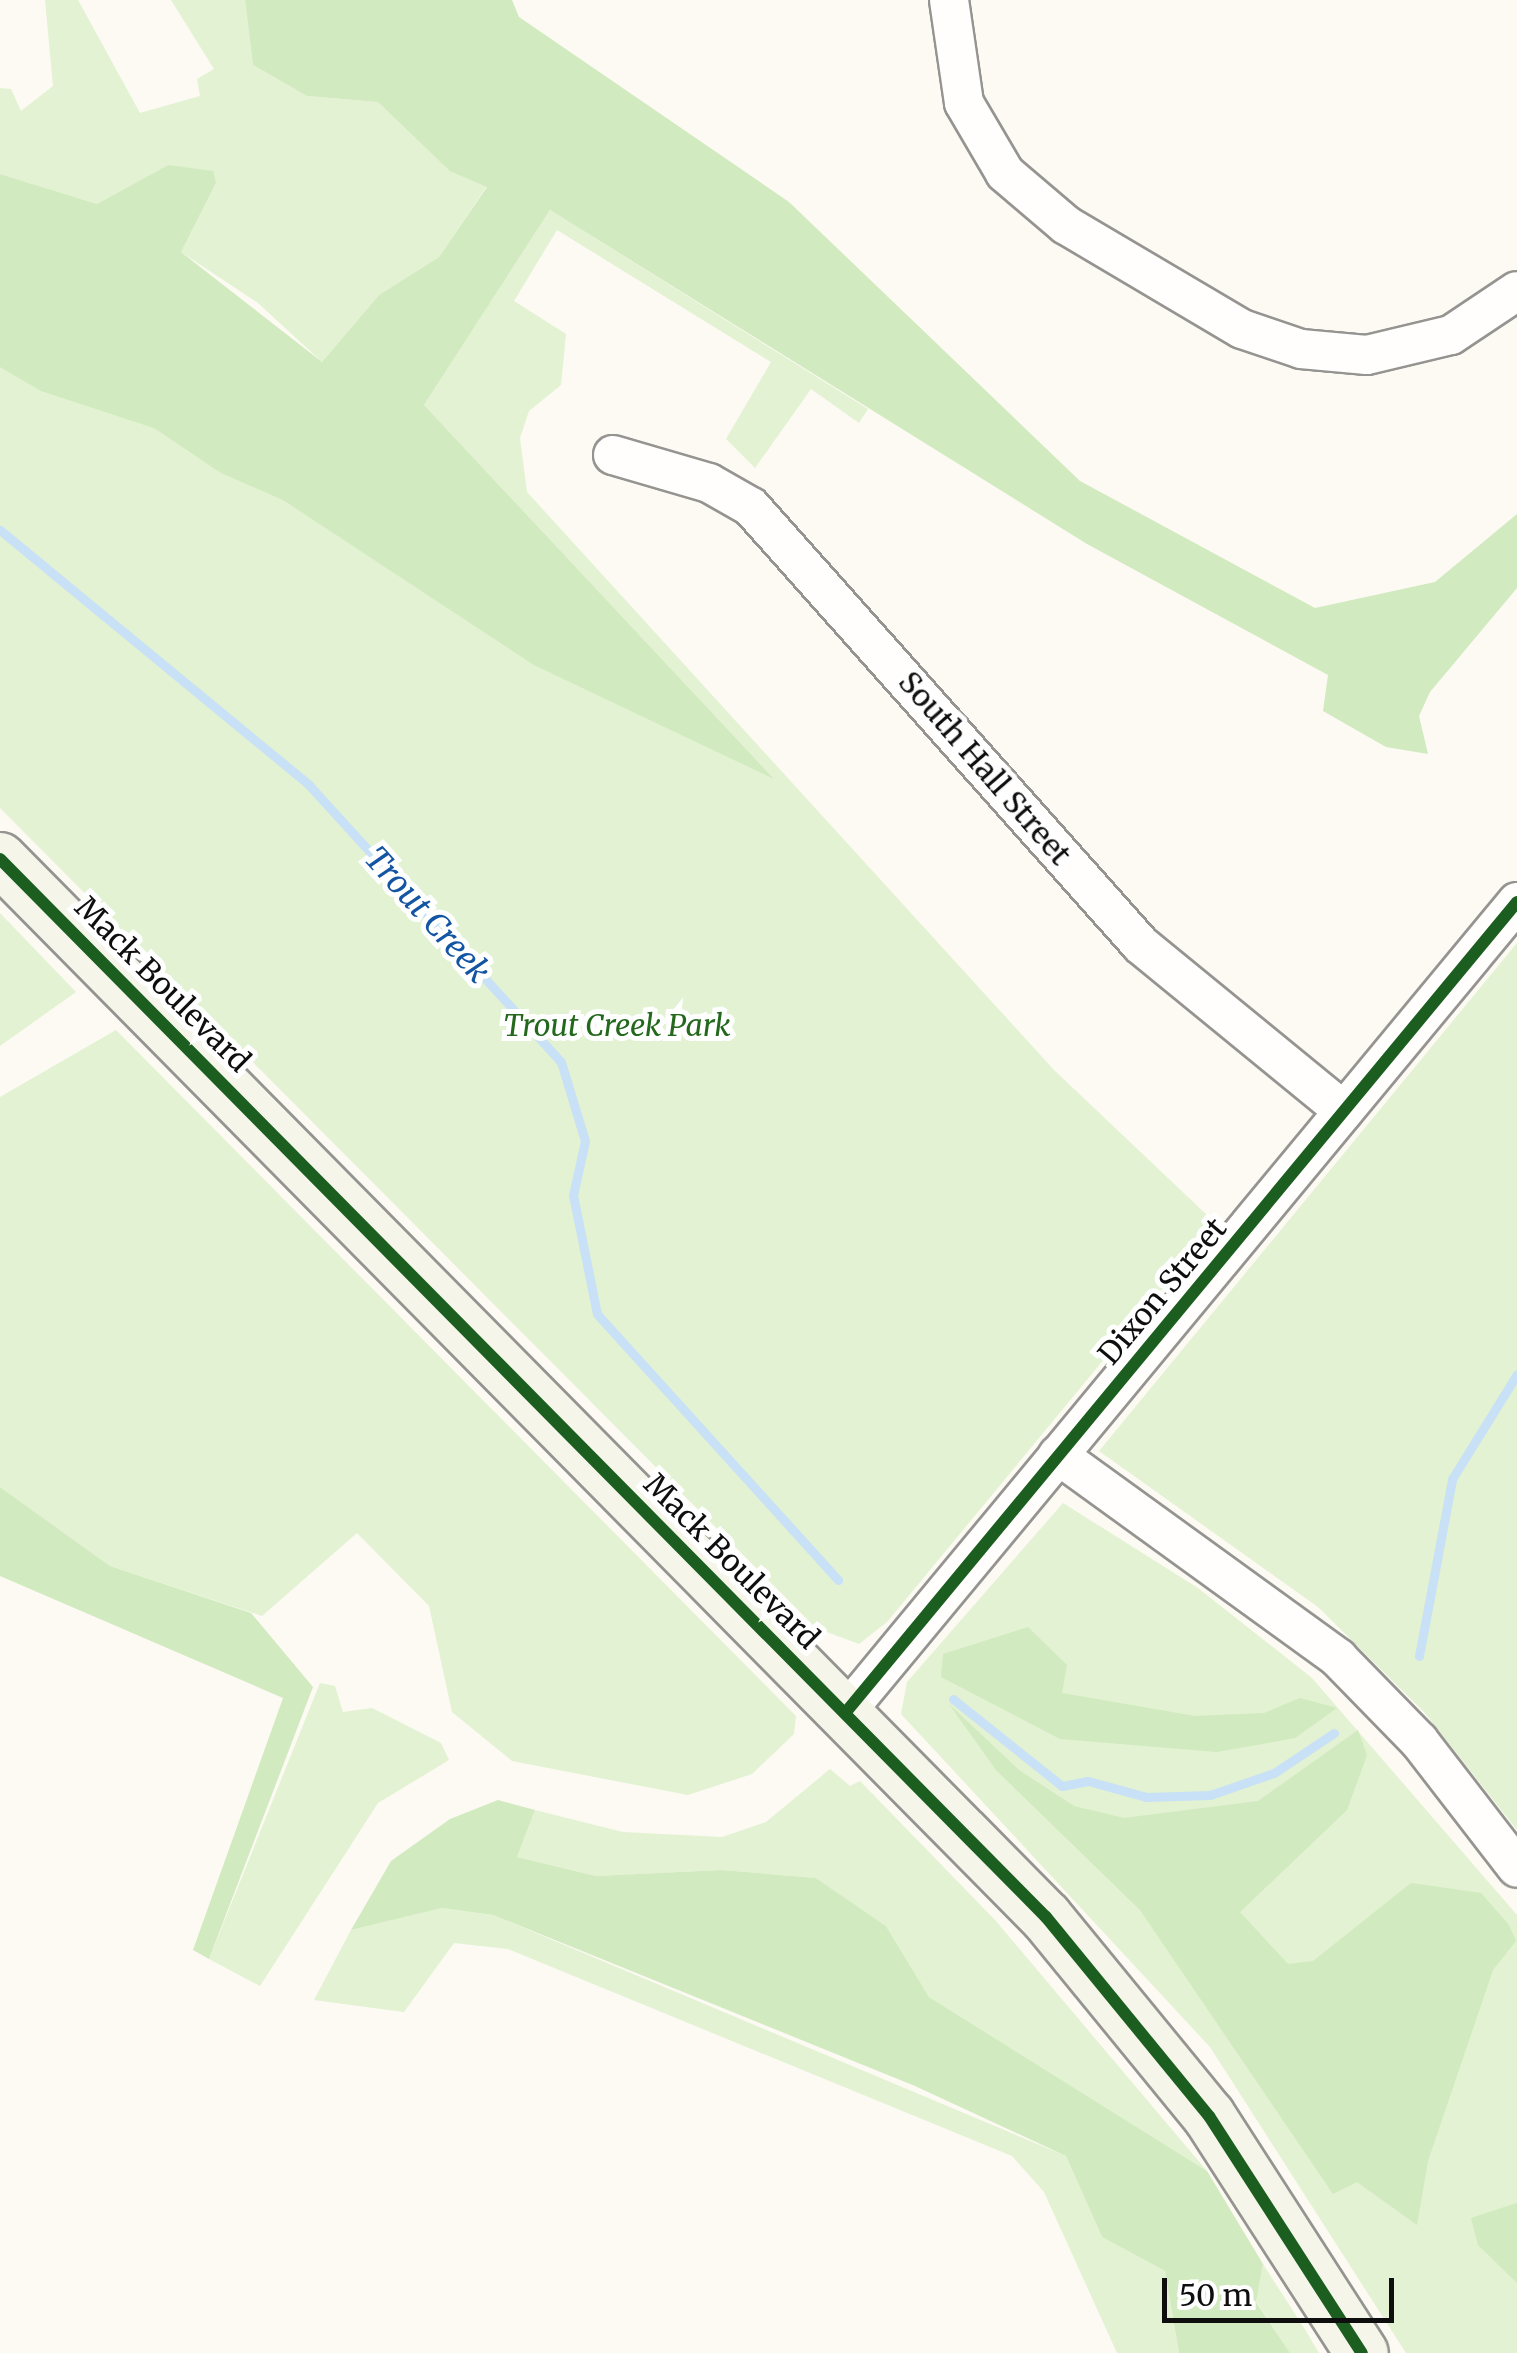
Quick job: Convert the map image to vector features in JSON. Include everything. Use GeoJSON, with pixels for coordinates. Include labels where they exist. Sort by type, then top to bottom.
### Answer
{"type":"FeatureCollection","features":[{"type":"Feature","properties":{"kind":"main road","name":"Mack Boulevard"},"geometry":{"type":"LineString","coordinates":[[0,860],[846,1712],[1140,2026],[1259,2186],[1362,2353]]}},
{"type":"Feature","properties":{"kind":"street"},"geometry":{"type":"LineString","coordinates":[[949,0],[964,103],[1005,173],[1066,225],[1242,329],[1301,349],[1367,355],[1451,335],[1517,291]]}},
{"type":"Feature","properties":{"kind":"street","name":"South Hall Street"},"geometry":{"type":"LineString","coordinates":[[614,455],[709,483],[752,507],[1140,945],[1344,1112]]}},
{"type":"Feature","properties":{"kind":"street","name":"Dixon Street"},"geometry":{"type":"LineString","coordinates":[[846,1712],[1517,902]]}},
{"type":"Feature","properties":{"kind":"street"},"geometry":{"type":"LineString","coordinates":[[1058,1455],[1338,1658],[1419,1741],[1517,1868]]}},
{"type":"Feature","properties":{"kind":"green space"},"geometry":{"type":"Polygon","coordinates":[[[45,0],[78,0],[140,113],[200,96],[197,79],[214,69],[171,0],[245,0],[253,65],[307,96],[378,102],[450,170],[487,186],[439,257],[379,295],[322,362],[258,303],[181,252],[216,183],[168,165],[97,204],[0,174],[0,88],[11,89],[21,111],[53,86],[45,0]]]}},
{"type":"Feature","properties":{"kind":"green space"},"geometry":{"type":"Polygon","coordinates":[[[245,0],[512,0],[519,17],[789,202],[1080,481],[1315,608],[1435,582],[1517,514],[1517,588],[1430,692],[1419,716],[1428,754],[1386,747],[1323,711],[1328,675],[1087,544],[550,210],[424,405],[774,779],[534,665],[283,500],[221,473],[154,428],[41,391],[0,367],[0,174],[97,204],[168,165],[213,171],[216,183],[181,252],[322,362],[379,295],[439,257],[487,187],[450,171],[378,102],[307,96],[253,65],[245,0]]]}},
{"type":"Feature","properties":{"kind":"green space","name":"Trout Creek Park"},"geometry":{"type":"Polygon","coordinates":[[[550,210],[868,409],[859,423],[811,389],[755,468],[726,439],[771,362],[557,230],[514,301],[566,334],[561,385],[529,411],[520,438],[527,492],[1054,1070],[1208,1216],[1210,1231],[887,1622],[859,1644],[816,1628],[0,808],[0,335],[771,776],[424,405],[550,210]]]}},
{"type":"Feature","properties":{"kind":"green space"},"geometry":{"type":"Polygon","coordinates":[[[0,913],[76,992],[0,1046],[0,913]]]}},
{"type":"Feature","properties":{"kind":"green space"},"geometry":{"type":"Polygon","coordinates":[[[1517,943],[1517,1830],[1424,1712],[1318,1607],[1099,1451],[1517,943]]]}},
{"type":"Feature","properties":{"kind":"green space"},"geometry":{"type":"Polygon","coordinates":[[[116,1030],[796,1716],[794,1734],[752,1774],[688,1795],[512,1761],[452,1712],[429,1606],[357,1533],[262,1616],[110,1566],[0,1487],[0,1097],[116,1030]]]}},
{"type":"Feature","properties":{"kind":"green space"},"geometry":{"type":"Polygon","coordinates":[[[0,1487],[110,1566],[251,1613],[313,1687],[209,1959],[193,1950],[283,1698],[0,1576],[0,1487]]]}},
{"type":"Feature","properties":{"kind":"green space"},"geometry":{"type":"Polygon","coordinates":[[[1063,1503],[1198,1588],[1312,1678],[1517,1915],[1517,2353],[1406,2353],[1210,2047],[901,1714],[907,1682],[1063,1503]]]}},
{"type":"Feature","properties":{"kind":"green space"},"geometry":{"type":"Polygon","coordinates":[[[1028,1627],[1067,1665],[1062,1693],[1195,1716],[1264,1713],[1300,1698],[1337,1708],[1295,1738],[1217,1752],[1060,1739],[941,1677],[943,1654],[1028,1627]]]}},
{"type":"Feature","properties":{"kind":"green space"},"geometry":{"type":"Polygon","coordinates":[[[320,1683],[335,1686],[343,1712],[372,1708],[441,1743],[449,1760],[378,1803],[260,1986],[209,1959],[320,1683]]]}},
{"type":"Feature","properties":{"kind":"green space"},"geometry":{"type":"Polygon","coordinates":[[[949,1704],[1019,1770],[1074,1806],[1124,1818],[1258,1801],[1358,1730],[1367,1755],[1347,1810],[1240,1912],[1288,1964],[1313,1961],[1411,1883],[1481,1893],[1509,1925],[1516,1941],[1493,1970],[1428,2161],[1417,2225],[1357,2182],[1333,2194],[1140,1910],[996,1770],[949,1704]]]}},
{"type":"Feature","properties":{"kind":"green space"},"geometry":{"type":"Polygon","coordinates":[[[830,1769],[850,1786],[860,1781],[995,1920],[1207,2171],[929,1997],[886,1926],[816,1878],[721,1870],[596,1876],[517,1857],[535,1810],[623,1832],[722,1837],[766,1822],[830,1769]]]}},
{"type":"Feature","properties":{"kind":"green space"},"geometry":{"type":"Polygon","coordinates":[[[498,1800],[535,1810],[517,1857],[596,1876],[721,1870],[816,1878],[886,1926],[929,1997],[1207,2171],[1263,2264],[1256,2302],[1290,2353],[1179,2353],[1165,2271],[1102,2237],[1066,2156],[915,2086],[493,1915],[442,1908],[351,1930],[391,1861],[450,1819],[498,1800]]]}},
{"type":"Feature","properties":{"kind":"green space"},"geometry":{"type":"Polygon","coordinates":[[[442,1908],[493,1915],[1066,2156],[1102,2237],[1165,2271],[1179,2353],[1117,2353],[1044,2192],[1012,2156],[508,1949],[454,1943],[404,2012],[314,2000],[351,1930],[442,1908]]]}},
{"type":"Feature","properties":{"kind":"green space"},"geometry":{"type":"Polygon","coordinates":[[[1517,2203],[1517,2283],[1478,2245],[1471,2218],[1517,2203]]]}},
{"type":"Feature","properties":{"kind":"green space"},"geometry":{"type":"Polygon","coordinates":[[[1263,2264],[1319,2353],[1290,2353],[1256,2301],[1263,2264]]]}},
{"type":"Feature","properties":{"kind":"waterway","name":"Trout Creek"},"geometry":{"type":"LineString","coordinates":[[0,530],[309,785],[561,1062],[585,1141],[573,1195],[597,1314],[838,1580]]}},
{"type":"Feature","properties":{"kind":"waterway","name":"Trout Creek"},"geometry":{"type":"LineString","coordinates":[[1419,1656],[1452,1479],[1517,1374]]}},
{"type":"Feature","properties":{"kind":"waterway","name":"Trout Creek"},"geometry":{"type":"LineString","coordinates":[[953,1699],[1062,1786],[1088,1781],[1146,1797],[1210,1795],[1274,1773],[1334,1733]]}},
{"type":"Feature","properties":{"kind":"cycle path"},"geometry":{"type":"LineString","coordinates":[[0,859],[1046,1917],[1209,2116],[1362,2353]]}},
{"type":"Feature","properties":{"kind":"cycle path"},"geometry":{"type":"LineString","coordinates":[[846,1712],[1517,902]]}}]}
